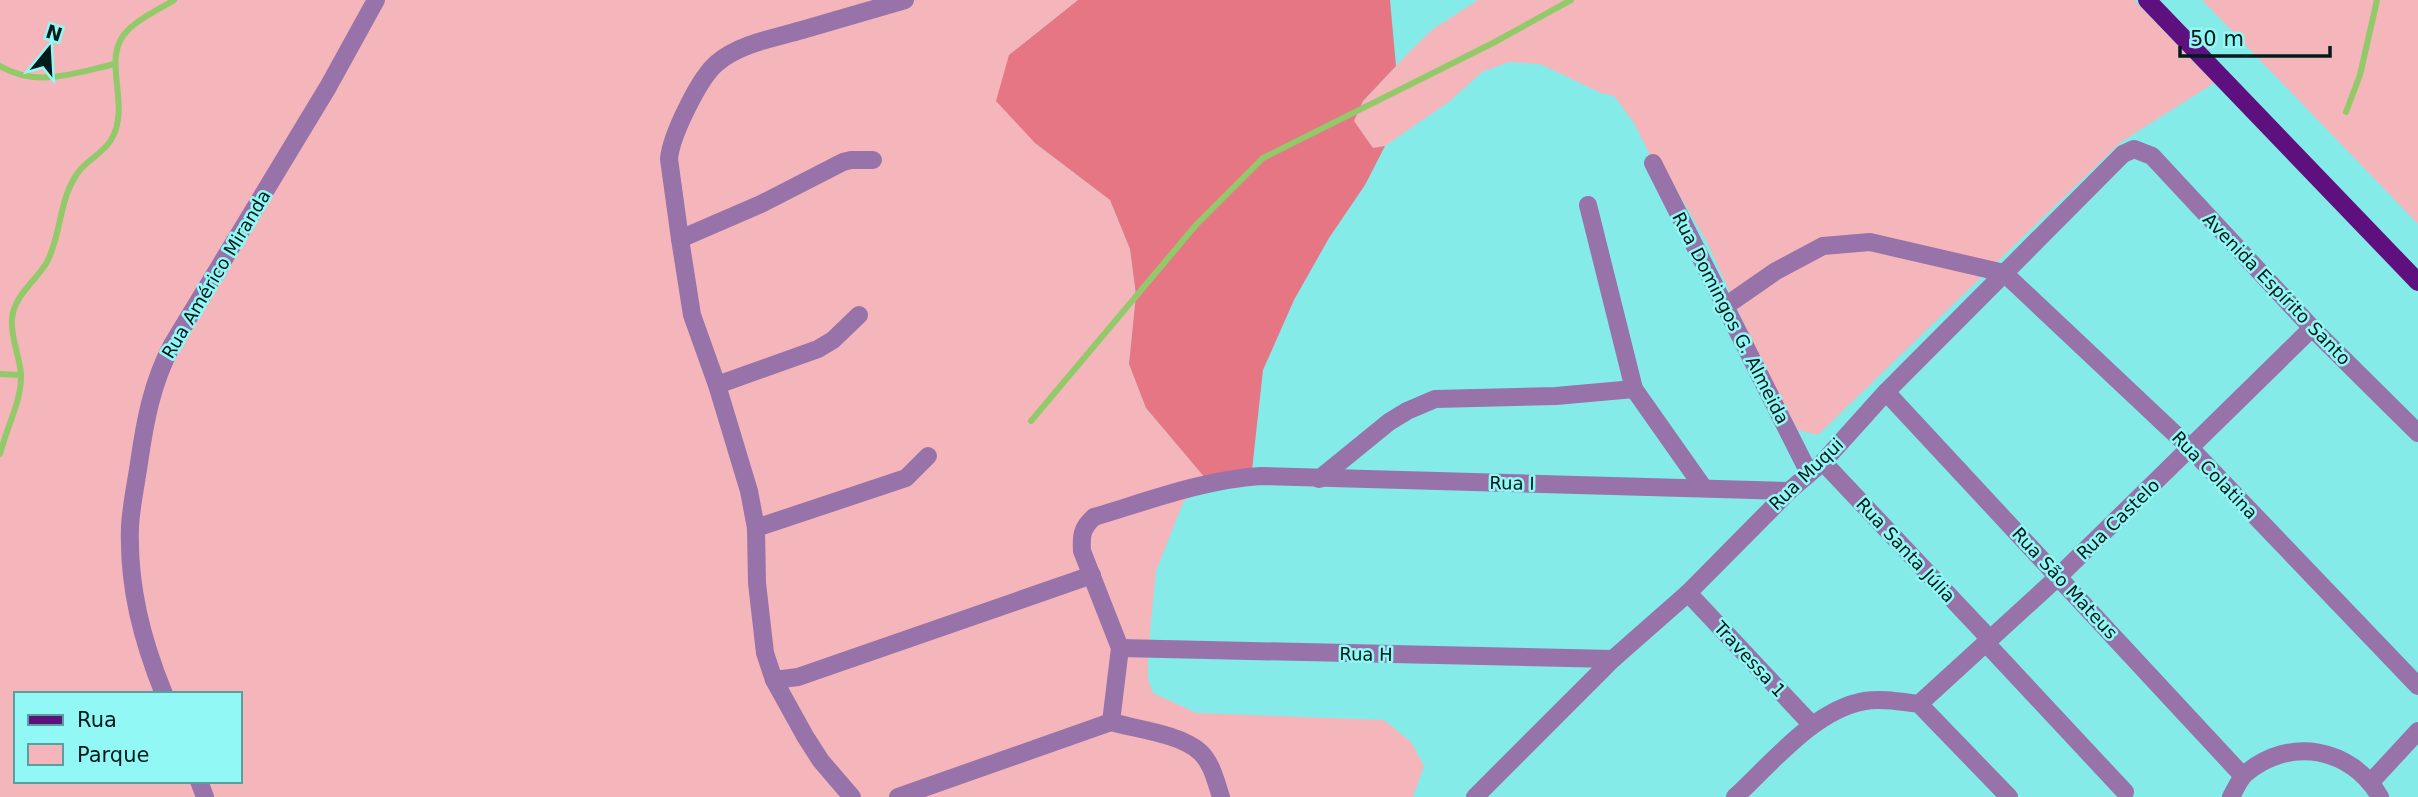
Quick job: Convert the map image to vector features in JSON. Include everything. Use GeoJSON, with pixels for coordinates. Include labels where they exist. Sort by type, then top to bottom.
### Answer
{"type":"FeatureCollection","features":[{"type":"Feature","properties":{"kind":"main road"},"geometry":{"type":"LineString","coordinates":[[2147,0],[2418,282]]}},
{"type":"Feature","properties":{"kind":"street","name":"Rua Américo Miranda"},"geometry":{"type":"LineString","coordinates":[[163,692],[147,651],[136,606],[130,526],[146,414],[153,387],[172,345],[328,87],[376,0]]}},
{"type":"Feature","properties":{"kind":"street"},"geometry":{"type":"LineString","coordinates":[[852,797],[821,761],[805,736],[774,680],[765,653],[757,583],[756,528],[749,491],[717,385],[692,315],[669,159],[677,129],[707,74],[717,62],[756,43],[905,0]]}},
{"type":"Feature","properties":{"kind":"street","name":"Rua Muqui"},"geometry":{"type":"LineString","coordinates":[[1475,797],[1613,659],[1688,593],[1788,491],[1816,467],[1886,392],[2123,154],[2134,149]]}},
{"type":"Feature","properties":{"kind":"street","name":"Avenida Espírito Santo"},"geometry":{"type":"LineString","coordinates":[[2134,149],[2152,156],[2312,328],[2418,433]]}},
{"type":"Feature","properties":{"kind":"street"},"geometry":{"type":"LineString","coordinates":[[680,239],[761,204],[843,162],[873,160]]}},
{"type":"Feature","properties":{"kind":"street","name":"Rua Domingos G. Almeida"},"geometry":{"type":"LineString","coordinates":[[1653,163],[1724,307],[1816,467]]}},
{"type":"Feature","properties":{"kind":"street"},"geometry":{"type":"LineString","coordinates":[[1588,205],[1634,388],[1703,487]]}},
{"type":"Feature","properties":{"kind":"street"},"geometry":{"type":"LineString","coordinates":[[1724,307],[1776,271],[1823,246],[1870,242],[2004,272]]}},
{"type":"Feature","properties":{"kind":"street","name":"Rua Colatina"},"geometry":{"type":"LineString","coordinates":[[2004,272],[2191,449],[2418,686]]}},
{"type":"Feature","properties":{"kind":"street"},"geometry":{"type":"LineString","coordinates":[[717,385],[818,349],[833,340],[859,316]]}},
{"type":"Feature","properties":{"kind":"street","name":"Rua Castelo"},"geometry":{"type":"LineString","coordinates":[[1919,704],[2059,576],[2312,328]]}},
{"type":"Feature","properties":{"kind":"street"},"geometry":{"type":"LineString","coordinates":[[1319,479],[1389,422],[1436,399],[1556,396],[1634,388]]}},
{"type":"Feature","properties":{"kind":"street","name":"Rua São Mateus"},"geometry":{"type":"LineString","coordinates":[[1886,392],[2243,776]]}},
{"type":"Feature","properties":{"kind":"street"},"geometry":{"type":"LineString","coordinates":[[756,528],[906,478],[928,456]]}},
{"type":"Feature","properties":{"kind":"street","name":"Rua Santa Júlia"},"geometry":{"type":"LineString","coordinates":[[1816,467],[1987,640],[2125,792]]}},
{"type":"Feature","properties":{"kind":"street","name":"Rua I"},"geometry":{"type":"LineString","coordinates":[[1092,575],[1082,551],[1081,533],[1094,517],[1236,477],[1788,491]]}},
{"type":"Feature","properties":{"kind":"street"},"geometry":{"type":"LineString","coordinates":[[774,680],[798,677],[1092,575],[1120,648],[1111,722]]}},
{"type":"Feature","properties":{"kind":"street","name":"Travessa 1"},"geometry":{"type":"LineString","coordinates":[[1688,593],[1812,725]]}},
{"type":"Feature","properties":{"kind":"street","name":"Rua H"},"geometry":{"type":"LineString","coordinates":[[1120,648],[1613,659]]}},
{"type":"Feature","properties":{"kind":"street"},"geometry":{"type":"LineString","coordinates":[[1735,797],[1812,725],[1849,704],[1868,700],[1919,704],[2009,797]]}},
{"type":"Feature","properties":{"kind":"street"},"geometry":{"type":"LineString","coordinates":[[898,797],[1111,722],[1171,737],[1201,752],[1221,797]]}},
{"type":"Feature","properties":{"kind":"street"},"geometry":{"type":"LineString","coordinates":[[2231,797],[2243,776],[2267,759],[2308,750],[2326,753],[2360,772],[2375,790],[2418,732]]}},
{"type":"Feature","properties":{"kind":"green space"},"geometry":{"type":"Polygon","coordinates":[[[0,0],[1078,0],[1009,55],[1035,143],[1110,200],[1130,249],[1136,295],[1129,364],[1146,408],[1206,479],[1183,503],[1156,571],[1148,652],[1148,679],[1153,693],[1197,713],[1384,720],[1411,742],[1424,766],[1413,797],[0,797],[0,0]]]}},
{"type":"Feature","properties":{"kind":"green space"},"geometry":{"type":"Polygon","coordinates":[[[1478,0],[2134,0],[2214,83],[2121,142],[1818,435],[1798,430],[1767,374],[1707,242],[1669,177],[1651,157],[1634,123],[1614,96],[1601,93],[1540,64],[1509,62],[1482,72],[1450,101],[1385,146],[1373,148],[1354,121],[1363,101],[1433,29],[1478,0]]]}},
{"type":"Feature","properties":{"kind":"green space"},"geometry":{"type":"Polygon","coordinates":[[[2202,0],[2418,0],[2418,224],[2202,0]]]}},
{"type":"Feature","properties":{"kind":"shaded area"},"geometry":{"type":"Polygon","coordinates":[[[1078,0],[1390,0],[1396,66],[1363,101],[1354,121],[1373,148],[1385,146],[1365,185],[1329,238],[1294,300],[1263,370],[1252,470],[1206,479],[1146,408],[1129,364],[1136,295],[1130,249],[1110,200],[1035,143],[996,101],[1009,55],[1078,0]]]}},
{"type":"Feature","properties":{"kind":"waterway"},"geometry":{"type":"LineString","coordinates":[[0,454],[20,386],[21,370],[12,326],[17,302],[48,260],[73,180],[80,170],[108,145],[117,126],[119,111],[115,67],[120,40],[139,21],[174,0]]}},
{"type":"Feature","properties":{"kind":"waterway"},"geometry":{"type":"LineString","coordinates":[[1031,421],[1196,225],[1263,158],[1493,43],[1571,0]]}},
{"type":"Feature","properties":{"kind":"waterway"},"geometry":{"type":"LineString","coordinates":[[2346,112],[2360,75],[2377,0]]}},
{"type":"Feature","properties":{"kind":"waterway"},"geometry":{"type":"LineString","coordinates":[[0,66],[28,76],[56,77],[115,64]]}},
{"type":"Feature","properties":{"kind":"waterway"},"geometry":{"type":"LineString","coordinates":[[0,374],[21,375]]}}]}
